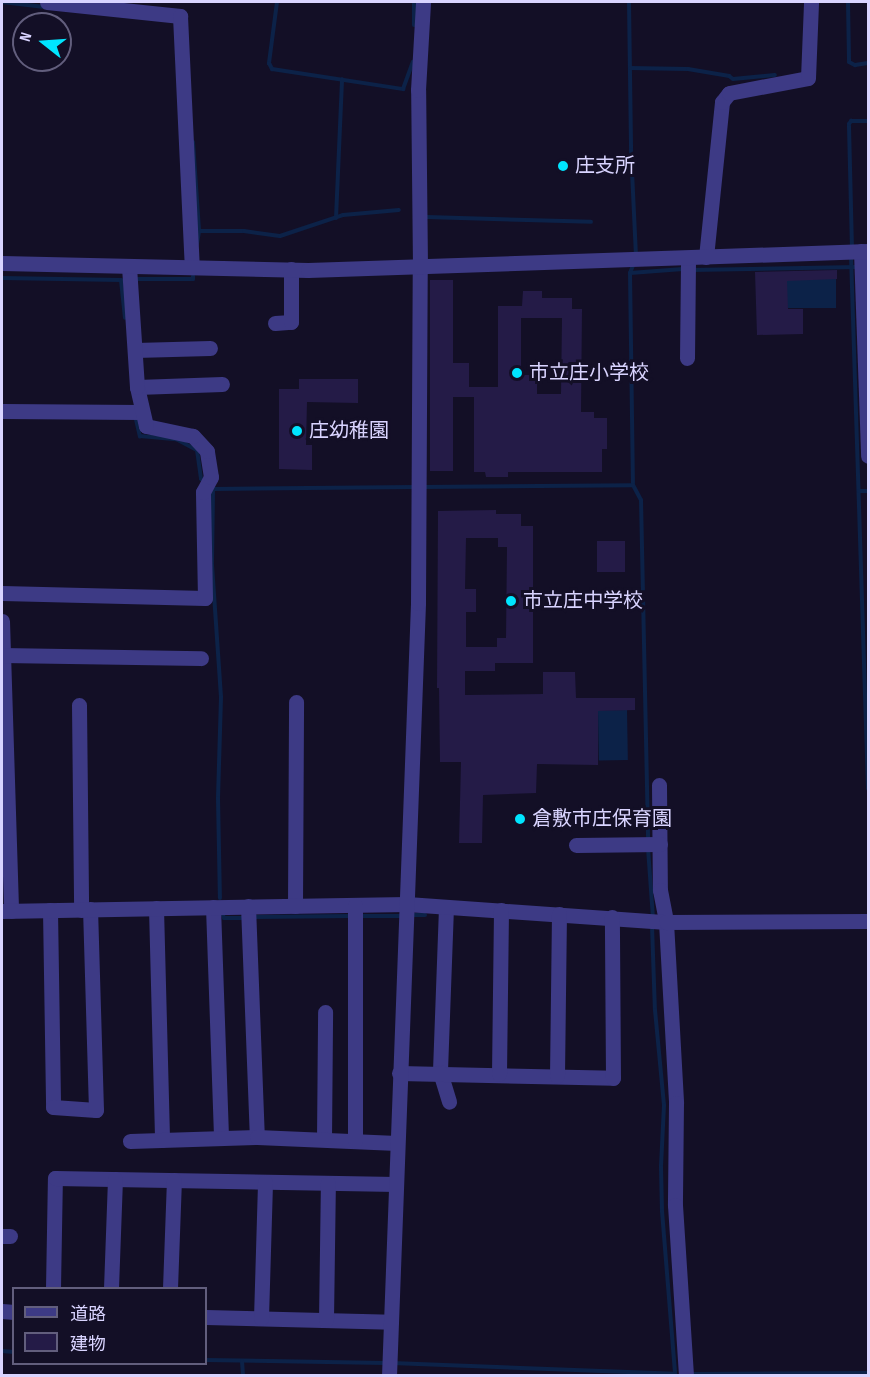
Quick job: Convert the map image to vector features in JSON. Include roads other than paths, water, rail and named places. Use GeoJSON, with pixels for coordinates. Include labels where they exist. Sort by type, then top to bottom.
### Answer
{"type":"FeatureCollection","features":[{"type":"Feature","properties":{"kind":"street"},"geometry":{"type":"LineString","coordinates":[[47,2],[180,16],[192,267]]}},
{"type":"Feature","properties":{"kind":"street"},"geometry":{"type":"LineString","coordinates":[[389,1367],[418,603],[420,267],[418,102],[423,2]]}},
{"type":"Feature","properties":{"kind":"street"},"geometry":{"type":"LineString","coordinates":[[706,257],[722,102],[729,93],[808,78],[811,2]]}},
{"type":"Feature","properties":{"kind":"street"},"geometry":{"type":"LineString","coordinates":[[2,263],[130,276],[192,267],[291,269],[420,267],[634,260],[688,266],[706,257],[859,256],[868,456]]}},
{"type":"Feature","properties":{"kind":"street"},"geometry":{"type":"LineString","coordinates":[[687,358],[688,266]]}},
{"type":"Feature","properties":{"kind":"street"},"geometry":{"type":"LineString","coordinates":[[275,323],[291,322],[291,269]]}},
{"type":"Feature","properties":{"kind":"street"},"geometry":{"type":"LineString","coordinates":[[2,593],[205,598],[203,492],[211,477],[207,451],[202,443],[183,433],[146,426],[136,412],[137,387],[130,276]]}},
{"type":"Feature","properties":{"kind":"street"},"geometry":{"type":"LineString","coordinates":[[135,350],[210,348]]}},
{"type":"Feature","properties":{"kind":"street"},"geometry":{"type":"LineString","coordinates":[[137,387],[222,384]]}},
{"type":"Feature","properties":{"kind":"street"},"geometry":{"type":"LineString","coordinates":[[2,411],[136,412]]}},
{"type":"Feature","properties":{"kind":"street"},"geometry":{"type":"LineString","coordinates":[[2,621],[6,911],[213,907],[248,914],[295,906],[356,912],[407,911],[446,906],[655,921],[868,921]]}},
{"type":"Feature","properties":{"kind":"street"},"geometry":{"type":"LineString","coordinates":[[2,656],[201,658]]}},
{"type":"Feature","properties":{"kind":"street"},"geometry":{"type":"LineString","coordinates":[[295,906],[296,702]]}},
{"type":"Feature","properties":{"kind":"street"},"geometry":{"type":"LineString","coordinates":[[50,910],[53,1107],[96,1110],[79,705]]}},
{"type":"Feature","properties":{"kind":"street"},"geometry":{"type":"LineString","coordinates":[[659,785],[657,844],[660,890],[655,921],[676,1103],[675,1205],[686,1372]]}},
{"type":"Feature","properties":{"kind":"street"},"geometry":{"type":"LineString","coordinates":[[576,845],[657,844]]}},
{"type":"Feature","properties":{"kind":"street"},"geometry":{"type":"LineString","coordinates":[[446,906],[441,1072],[448,1102]]}},
{"type":"Feature","properties":{"kind":"street"},"geometry":{"type":"LineString","coordinates":[[213,907],[221,1138]]}},
{"type":"Feature","properties":{"kind":"street"},"geometry":{"type":"LineString","coordinates":[[156,908],[162,1140]]}},
{"type":"Feature","properties":{"kind":"street"},"geometry":{"type":"LineString","coordinates":[[499,1074],[501,910]]}},
{"type":"Feature","properties":{"kind":"street"},"geometry":{"type":"LineString","coordinates":[[355,1141],[356,912]]}},
{"type":"Feature","properties":{"kind":"street"},"geometry":{"type":"LineString","coordinates":[[248,914],[257,1137]]}},
{"type":"Feature","properties":{"kind":"street"},"geometry":{"type":"LineString","coordinates":[[557,1076],[560,914]]}},
{"type":"Feature","properties":{"kind":"street"},"geometry":{"type":"LineString","coordinates":[[399,1073],[441,1072],[613,1078],[612,917]]}},
{"type":"Feature","properties":{"kind":"street"},"geometry":{"type":"LineString","coordinates":[[324,1139],[325,1012]]}},
{"type":"Feature","properties":{"kind":"street"},"geometry":{"type":"LineString","coordinates":[[130,1142],[257,1137],[397,1143]]}},
{"type":"Feature","properties":{"kind":"street"},"geometry":{"type":"LineString","coordinates":[[53,1287],[55,1178],[396,1184]]}},
{"type":"Feature","properties":{"kind":"street"},"geometry":{"type":"LineString","coordinates":[[111,1287],[114,1179]]}},
{"type":"Feature","properties":{"kind":"street"},"geometry":{"type":"LineString","coordinates":[[170,1287],[174,1180]]}},
{"type":"Feature","properties":{"kind":"street"},"geometry":{"type":"LineString","coordinates":[[261,1318],[265,1182]]}},
{"type":"Feature","properties":{"kind":"street"},"geometry":{"type":"LineString","coordinates":[[326,1320],[328,1183]]}},
{"type":"Feature","properties":{"kind":"street"},"geometry":{"type":"LineString","coordinates":[[207,1317],[391,1322]]}},
{"type":"Feature","properties":{"kind":"water"},"geometry":{"type":"Polygon","coordinates":[[[787,279],[836,279],[836,308],[787,308],[787,279]]]}},
{"type":"Feature","properties":{"kind":"water"},"geometry":{"type":"Polygon","coordinates":[[[627,710],[628,760],[599,760],[598,711],[627,710]]]}},
{"type":"Feature","properties":{"kind":"waterway"},"geometry":{"type":"LineString","coordinates":[[2,2],[45,7]]}},
{"type":"Feature","properties":{"kind":"waterway"},"geometry":{"type":"LineString","coordinates":[[277,2],[269,63],[272,69],[403,89],[413,62]]}},
{"type":"Feature","properties":{"kind":"waterway"},"geometry":{"type":"LineString","coordinates":[[414,2],[414,25]]}},
{"type":"Feature","properties":{"kind":"waterway"},"geometry":{"type":"LineString","coordinates":[[629,2],[631,150],[636,255]]}},
{"type":"Feature","properties":{"kind":"waterway"},"geometry":{"type":"LineString","coordinates":[[848,2],[849,62],[855,65],[868,63]]}},
{"type":"Feature","properties":{"kind":"waterway"},"geometry":{"type":"LineString","coordinates":[[630,68],[688,69],[729,76],[733,79],[775,75]]}},
{"type":"Feature","properties":{"kind":"waterway"},"geometry":{"type":"LineString","coordinates":[[336,218],[342,79]]}},
{"type":"Feature","properties":{"kind":"waterway"},"geometry":{"type":"LineString","coordinates":[[852,249],[849,124],[851,121],[868,121]]}},
{"type":"Feature","properties":{"kind":"waterway"},"geometry":{"type":"LineString","coordinates":[[193,142],[199,231]]}},
{"type":"Feature","properties":{"kind":"waterway"},"geometry":{"type":"LineString","coordinates":[[197,244],[199,231],[244,231],[280,236],[343,215],[399,210]]}},
{"type":"Feature","properties":{"kind":"waterway"},"geometry":{"type":"LineString","coordinates":[[427,217],[591,222]]}},
{"type":"Feature","properties":{"kind":"waterway"},"geometry":{"type":"LineString","coordinates":[[851,256],[868,789]]}},
{"type":"Feature","properties":{"kind":"waterway"},"geometry":{"type":"LineString","coordinates":[[634,263],[630,273],[633,485],[641,500],[648,841]]}},
{"type":"Feature","properties":{"kind":"waterway"},"geometry":{"type":"LineString","coordinates":[[691,270],[857,267]]}},
{"type":"Feature","properties":{"kind":"waterway"},"geometry":{"type":"LineString","coordinates":[[630,273],[683,269]]}},
{"type":"Feature","properties":{"kind":"waterway"},"geometry":{"type":"LineString","coordinates":[[134,279],[193,279],[193,276]]}},
{"type":"Feature","properties":{"kind":"waterway"},"geometry":{"type":"LineString","coordinates":[[2,278],[121,280]]}},
{"type":"Feature","properties":{"kind":"waterway"},"geometry":{"type":"LineString","coordinates":[[121,280],[125,318]]}},
{"type":"Feature","properties":{"kind":"waterway"},"geometry":{"type":"LineString","coordinates":[[135,415],[140,436],[176,439],[197,450],[201,479],[205,482]]}},
{"type":"Feature","properties":{"kind":"waterway"},"geometry":{"type":"LineString","coordinates":[[423,487],[633,485]]}},
{"type":"Feature","properties":{"kind":"waterway"},"geometry":{"type":"LineString","coordinates":[[211,487],[213,489],[415,487]]}},
{"type":"Feature","properties":{"kind":"waterway"},"geometry":{"type":"LineString","coordinates":[[213,489],[212,565],[221,697],[218,798],[220,898]]}},
{"type":"Feature","properties":{"kind":"waterway"},"geometry":{"type":"LineString","coordinates":[[859,491],[868,491]]}},
{"type":"Feature","properties":{"kind":"waterway"},"geometry":{"type":"LineString","coordinates":[[648,848],[653,918]]}},
{"type":"Feature","properties":{"kind":"waterway"},"geometry":{"type":"LineString","coordinates":[[223,915],[224,918],[244,918]]}},
{"type":"Feature","properties":{"kind":"waterway"},"geometry":{"type":"LineString","coordinates":[[410,915],[425,915]]}},
{"type":"Feature","properties":{"kind":"waterway"},"geometry":{"type":"LineString","coordinates":[[251,917],[352,916]]}},
{"type":"Feature","properties":{"kind":"waterway"},"geometry":{"type":"LineString","coordinates":[[359,916],[403,916]]}},
{"type":"Feature","properties":{"kind":"waterway"},"geometry":{"type":"LineString","coordinates":[[652,926],[655,1010],[664,1105],[661,1167],[662,1211],[675,1374]]}},
{"type":"Feature","properties":{"kind":"waterway"},"geometry":{"type":"LineString","coordinates":[[2,1351],[12,1352]]}},
{"type":"Feature","properties":{"kind":"waterway"},"geometry":{"type":"LineString","coordinates":[[207,1360],[385,1363]]}},
{"type":"Feature","properties":{"kind":"waterway"},"geometry":{"type":"LineString","coordinates":[[242,1361],[243,1376]]}},
{"type":"Feature","properties":{"kind":"waterway"},"geometry":{"type":"LineString","coordinates":[[392,1363],[675,1374]]}},
{"type":"Feature","properties":{"kind":"waterway"},"geometry":{"type":"LineString","coordinates":[[689,1374],[868,1373]]}},
{"type":"Feature","properties":{"kind":"place","name":"庄支所"},"geometry":{"type":"Point","coordinates":[563,166]}},
{"type":"Feature","properties":{"kind":"place","name":"市立庄小学校"},"geometry":{"type":"Point","coordinates":[517,373]}},
{"type":"Feature","properties":{"kind":"place","name":"庄幼稚園"},"geometry":{"type":"Point","coordinates":[297,431]}},
{"type":"Feature","properties":{"kind":"place","name":"市立庄中学校"},"geometry":{"type":"Point","coordinates":[511,601]}},
{"type":"Feature","properties":{"kind":"place","name":"倉敷市庄保育園"},"geometry":{"type":"Point","coordinates":[520,819]}}]}
